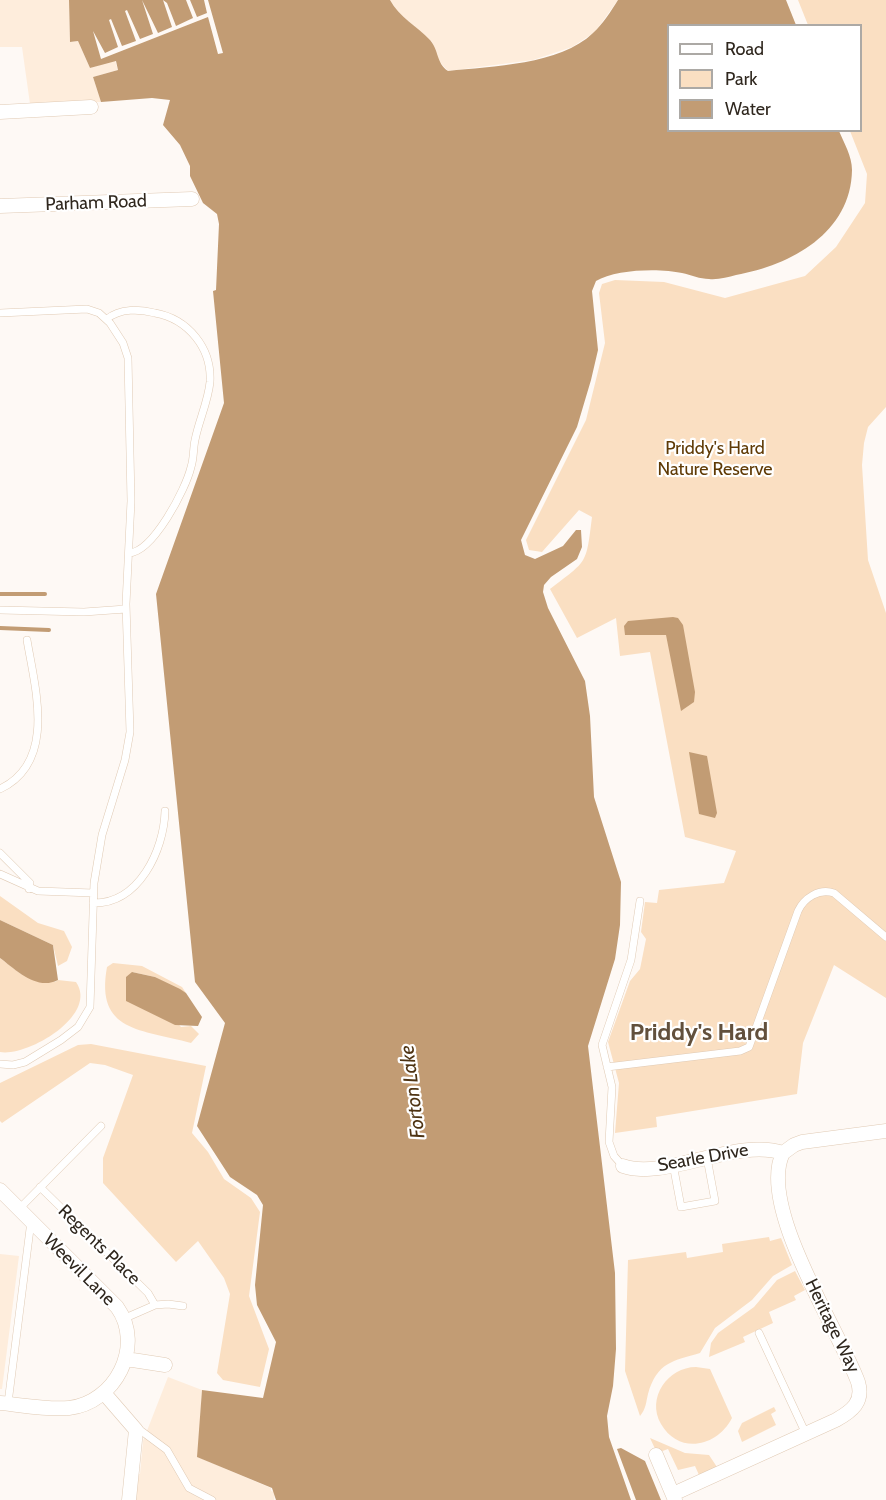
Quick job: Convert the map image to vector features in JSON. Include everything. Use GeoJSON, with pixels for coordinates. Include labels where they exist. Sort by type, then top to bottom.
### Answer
{"type":"FeatureCollection","features":[{"type":"Feature","properties":{"kind":"street"},"geometry":{"type":"LineString","coordinates":[[0,112],[91,107]]}},
{"type":"Feature","properties":{"kind":"street","name":"Parham Road"},"geometry":{"type":"LineString","coordinates":[[0,206],[192,199]]}},
{"type":"Feature","properties":{"kind":"street"},"geometry":{"type":"LineString","coordinates":[[783,1153],[802,1142],[886,1131]]}},
{"type":"Feature","properties":{"kind":"street","name":"Searle Drive"},"geometry":{"type":"LineString","coordinates":[[623,1166],[638,1169],[762,1148],[783,1153]]}},
{"type":"Feature","properties":{"kind":"street","name":"Heritage Way"},"geometry":{"type":"LineString","coordinates":[[674,1497],[851,1412],[858,1403],[860,1391],[856,1377],[790,1236],[779,1177],[783,1153]]}},
{"type":"Feature","properties":{"kind":"street","name":"Weevil Lane"},"geometry":{"type":"LineString","coordinates":[[0,1190],[110,1299],[123,1319],[128,1342],[126,1359]]}},
{"type":"Feature","properties":{"kind":"street"},"geometry":{"type":"LineString","coordinates":[[4,1403],[70,1408],[104,1393],[117,1379],[126,1359],[165,1365]]}},
{"type":"Feature","properties":{"kind":"street"},"geometry":{"type":"LineString","coordinates":[[104,1393],[136,1427],[129,1500]]}},
{"type":"Feature","properties":{"kind":"street"},"geometry":{"type":"LineString","coordinates":[[656,1455],[674,1497]]}},
{"type":"Feature","properties":{"kind":"lane"},"geometry":{"type":"LineString","coordinates":[[0,313],[87,309],[107,319],[123,343],[128,365],[131,444],[126,609],[130,732],[125,760],[102,835],[93,893],[92,990],[84,1018],[70,1034],[28,1060],[13,1065],[0,1064]]}},
{"type":"Feature","properties":{"kind":"lane"},"geometry":{"type":"LineString","coordinates":[[107,319],[119,312],[138,311],[176,320],[199,341],[208,363],[210,376],[191,467],[183,488],[151,539],[141,549],[129,553]]}},
{"type":"Feature","properties":{"kind":"lane"},"geometry":{"type":"LineString","coordinates":[[0,610],[88,612],[126,609]]}},
{"type":"Feature","properties":{"kind":"lane"},"geometry":{"type":"LineString","coordinates":[[0,789],[20,774],[36,742],[38,710],[27,640]]}},
{"type":"Feature","properties":{"kind":"lane"},"geometry":{"type":"LineString","coordinates":[[93,903],[119,897],[139,882],[161,840],[165,811]]}},
{"type":"Feature","properties":{"kind":"lane"},"geometry":{"type":"LineString","coordinates":[[0,853],[28,882],[29,889]]}},
{"type":"Feature","properties":{"kind":"lane"},"geometry":{"type":"LineString","coordinates":[[0,874],[29,889],[52,893],[93,893]]}},
{"type":"Feature","properties":{"kind":"lane"},"geometry":{"type":"LineString","coordinates":[[608,1067],[740,1051],[749,1047],[798,911],[803,902],[816,893],[834,893],[886,937]]}},
{"type":"Feature","properties":{"kind":"lane"},"geometry":{"type":"LineString","coordinates":[[623,1166],[614,1156],[609,1142],[613,1095],[603,1038],[631,960],[640,902]]}},
{"type":"Feature","properties":{"kind":"lane"},"geometry":{"type":"LineString","coordinates":[[19,1209],[101,1126]]}},
{"type":"Feature","properties":{"kind":"lane"},"geometry":{"type":"LineString","coordinates":[[673,1164],[681,1208],[715,1201],[707,1158]]}},
{"type":"Feature","properties":{"kind":"lane","name":"Regents Place"},"geometry":{"type":"LineString","coordinates":[[40,1187],[148,1293],[155,1305]]}},
{"type":"Feature","properties":{"kind":"lane"},"geometry":{"type":"LineString","coordinates":[[4,1403],[31,1221]]}},
{"type":"Feature","properties":{"kind":"lane","name":"Regents Place"},"geometry":{"type":"LineString","coordinates":[[123,1319],[155,1305],[183,1306]]}},
{"type":"Feature","properties":{"kind":"lane"},"geometry":{"type":"LineString","coordinates":[[759,1334],[806,1434]]}},
{"type":"Feature","properties":{"kind":"lane"},"geometry":{"type":"LineString","coordinates":[[136,1427],[167,1450],[189,1488],[212,1500]]}},
{"type":"Feature","properties":{"kind":"shaded area"},"geometry":{"type":"Polygon","coordinates":[[[0,0],[69,0],[70,42],[78,41],[90,68],[115,60],[118,70],[93,77],[101,102],[30,104],[22,47],[0,47],[0,0]]]}},
{"type":"Feature","properties":{"kind":"shaded area"},"geometry":{"type":"Polygon","coordinates":[[[390,0],[618,0],[595,32],[572,47],[533,60],[448,71],[437,59],[432,42],[398,12],[390,0]]]}},
{"type":"Feature","properties":{"kind":"shaded area"},"geometry":{"type":"Polygon","coordinates":[[[0,1254],[19,1256],[2,1389],[0,1389],[0,1254]]]}},
{"type":"Feature","properties":{"kind":"shaded area"},"geometry":{"type":"Polygon","coordinates":[[[168,1377],[202,1390],[198,1457],[271,1488],[271,1491],[275,1492],[274,1500],[125,1500],[129,1472],[140,1474],[143,1441],[168,1377]]]}},
{"type":"Feature","properties":{"kind":"green space","name":"Priddy's Hard Nature Reserve"},"geometry":{"type":"Polygon","coordinates":[[[798,0],[886,0],[886,407],[868,427],[862,465],[868,560],[886,613],[886,998],[834,965],[803,1043],[797,1094],[656,1117],[657,1127],[615,1133],[619,1083],[608,1042],[630,981],[640,969],[646,939],[641,932],[645,902],[657,903],[659,890],[724,883],[736,851],[685,837],[650,652],[620,656],[616,618],[577,638],[550,589],[583,560],[592,517],[579,510],[542,552],[529,550],[526,540],[586,420],[605,343],[599,293],[602,284],[615,280],[664,282],[725,298],[805,276],[836,247],[865,203],[867,174],[850,132],[862,132],[862,24],[808,24],[798,0]]]}},
{"type":"Feature","properties":{"kind":"green space"},"geometry":{"type":"Polygon","coordinates":[[[0,896],[38,923],[64,931],[72,947],[67,961],[58,966],[53,945],[0,920],[0,896]]]}},
{"type":"Feature","properties":{"kind":"green space"},"geometry":{"type":"Polygon","coordinates":[[[0,958],[21,974],[55,982],[58,980],[76,982],[80,995],[78,1008],[57,1031],[27,1048],[12,1052],[0,1052],[0,958]]]}},
{"type":"Feature","properties":{"kind":"green space"},"geometry":{"type":"Polygon","coordinates":[[[113,963],[142,966],[182,987],[186,993],[155,977],[132,972],[181,1027],[191,1026],[199,1034],[191,1043],[140,1030],[126,1025],[115,1016],[108,1005],[105,989],[107,967],[113,963]]]}},
{"type":"Feature","properties":{"kind":"green space"},"geometry":{"type":"Polygon","coordinates":[[[91,1044],[206,1066],[192,1133],[208,1152],[224,1179],[251,1198],[260,1212],[249,1296],[269,1349],[260,1387],[223,1380],[217,1373],[230,1294],[224,1278],[198,1241],[176,1262],[103,1183],[103,1158],[133,1075],[105,1065],[90,1063],[2,1123],[0,1121],[0,1083],[78,1045],[91,1044]]]}},
{"type":"Feature","properties":{"kind":"green space"},"geometry":{"type":"Polygon","coordinates":[[[769,1237],[770,1241],[781,1238],[792,1265],[773,1276],[752,1300],[715,1328],[700,1353],[674,1361],[661,1369],[652,1383],[645,1408],[640,1416],[625,1371],[628,1260],[686,1252],[687,1258],[723,1252],[722,1244],[769,1237]]]}},
{"type":"Feature","properties":{"kind":"green space"},"geometry":{"type":"Polygon","coordinates":[[[795,1271],[805,1290],[794,1296],[796,1300],[769,1312],[773,1323],[743,1337],[745,1342],[709,1357],[711,1343],[718,1333],[754,1307],[777,1280],[795,1271]]]}},
{"type":"Feature","properties":{"kind":"green space"},"geometry":{"type":"Polygon","coordinates":[[[686,1368],[710,1369],[732,1418],[717,1436],[698,1444],[678,1440],[669,1434],[661,1424],[656,1404],[662,1386],[669,1378],[686,1368]]]}},
{"type":"Feature","properties":{"kind":"green space"},"geometry":{"type":"Polygon","coordinates":[[[774,1407],[776,1411],[771,1414],[776,1425],[742,1442],[738,1431],[742,1423],[774,1407]]]}},
{"type":"Feature","properties":{"kind":"green space"},"geometry":{"type":"Polygon","coordinates":[[[650,1438],[685,1453],[709,1455],[717,1467],[699,1475],[695,1466],[678,1470],[668,1449],[657,1453],[650,1438]]]}},
{"type":"Feature","properties":{"kind":"water","name":"Forton Lake"},"geometry":{"type":"Polygon","coordinates":[[[69,0],[390,0],[403,16],[430,40],[441,64],[448,71],[525,62],[563,52],[579,44],[593,33],[618,0],[786,0],[796,24],[667,24],[667,132],[839,132],[851,160],[849,192],[841,212],[829,228],[797,254],[757,270],[719,279],[706,279],[673,271],[651,270],[614,274],[596,281],[592,291],[598,350],[591,380],[577,427],[521,540],[525,555],[535,559],[563,546],[576,530],[581,530],[582,547],[577,559],[551,577],[544,585],[543,592],[548,608],[585,681],[590,716],[594,797],[621,882],[620,925],[615,959],[588,1046],[615,1273],[616,1349],[613,1386],[607,1416],[609,1437],[631,1500],[276,1500],[272,1488],[197,1457],[202,1390],[263,1398],[276,1342],[257,1305],[255,1285],[263,1205],[257,1195],[230,1177],[197,1126],[225,1023],[195,982],[156,594],[224,403],[213,291],[216,290],[219,224],[217,214],[203,203],[190,176],[190,166],[180,145],[163,125],[170,100],[152,98],[101,102],[93,77],[118,70],[116,61],[90,68],[78,41],[70,42],[69,0]]]}},
{"type":"Feature","properties":{"kind":"water"},"geometry":{"type":"Polygon","coordinates":[[[678,618],[683,625],[695,692],[694,702],[681,711],[666,635],[625,635],[624,626],[628,621],[678,618]]]}},
{"type":"Feature","properties":{"kind":"water"},"geometry":{"type":"Polygon","coordinates":[[[689,752],[707,756],[717,813],[715,818],[699,814],[689,752]]]}},
{"type":"Feature","properties":{"kind":"water"},"geometry":{"type":"Polygon","coordinates":[[[0,920],[53,945],[58,980],[42,983],[27,978],[0,958],[0,920]]]}},
{"type":"Feature","properties":{"kind":"water"},"geometry":{"type":"Polygon","coordinates":[[[132,972],[155,977],[186,993],[202,1017],[198,1026],[175,1025],[126,1001],[126,977],[132,972]]]}},
{"type":"Feature","properties":{"kind":"water"},"geometry":{"type":"Polygon","coordinates":[[[621,1448],[645,1461],[661,1500],[636,1500],[617,1449],[621,1448]]]}},
{"type":"Feature","properties":{"kind":"pier"},"geometry":{"type":"Polygon","coordinates":[[[142,0],[158,33],[172,27],[163,0],[167,3],[176,26],[193,18],[186,0],[190,0],[197,17],[207,13],[204,0],[208,0],[223,53],[218,54],[208,17],[101,59],[93,31],[105,53],[118,47],[109,20],[111,19],[122,46],[136,41],[125,11],[127,10],[140,39],[153,34],[142,0]]]}},
{"type":"Feature","properties":{"kind":"waterway"},"geometry":{"type":"LineString","coordinates":[[0,594],[45,594]]}},
{"type":"Feature","properties":{"kind":"waterway"},"geometry":{"type":"LineString","coordinates":[[0,628],[49,630]]}},
{"type":"Feature","properties":{"kind":"district","name":"Priddy's Hard"},"geometry":{"type":"Point","coordinates":[699,1033]}}]}
